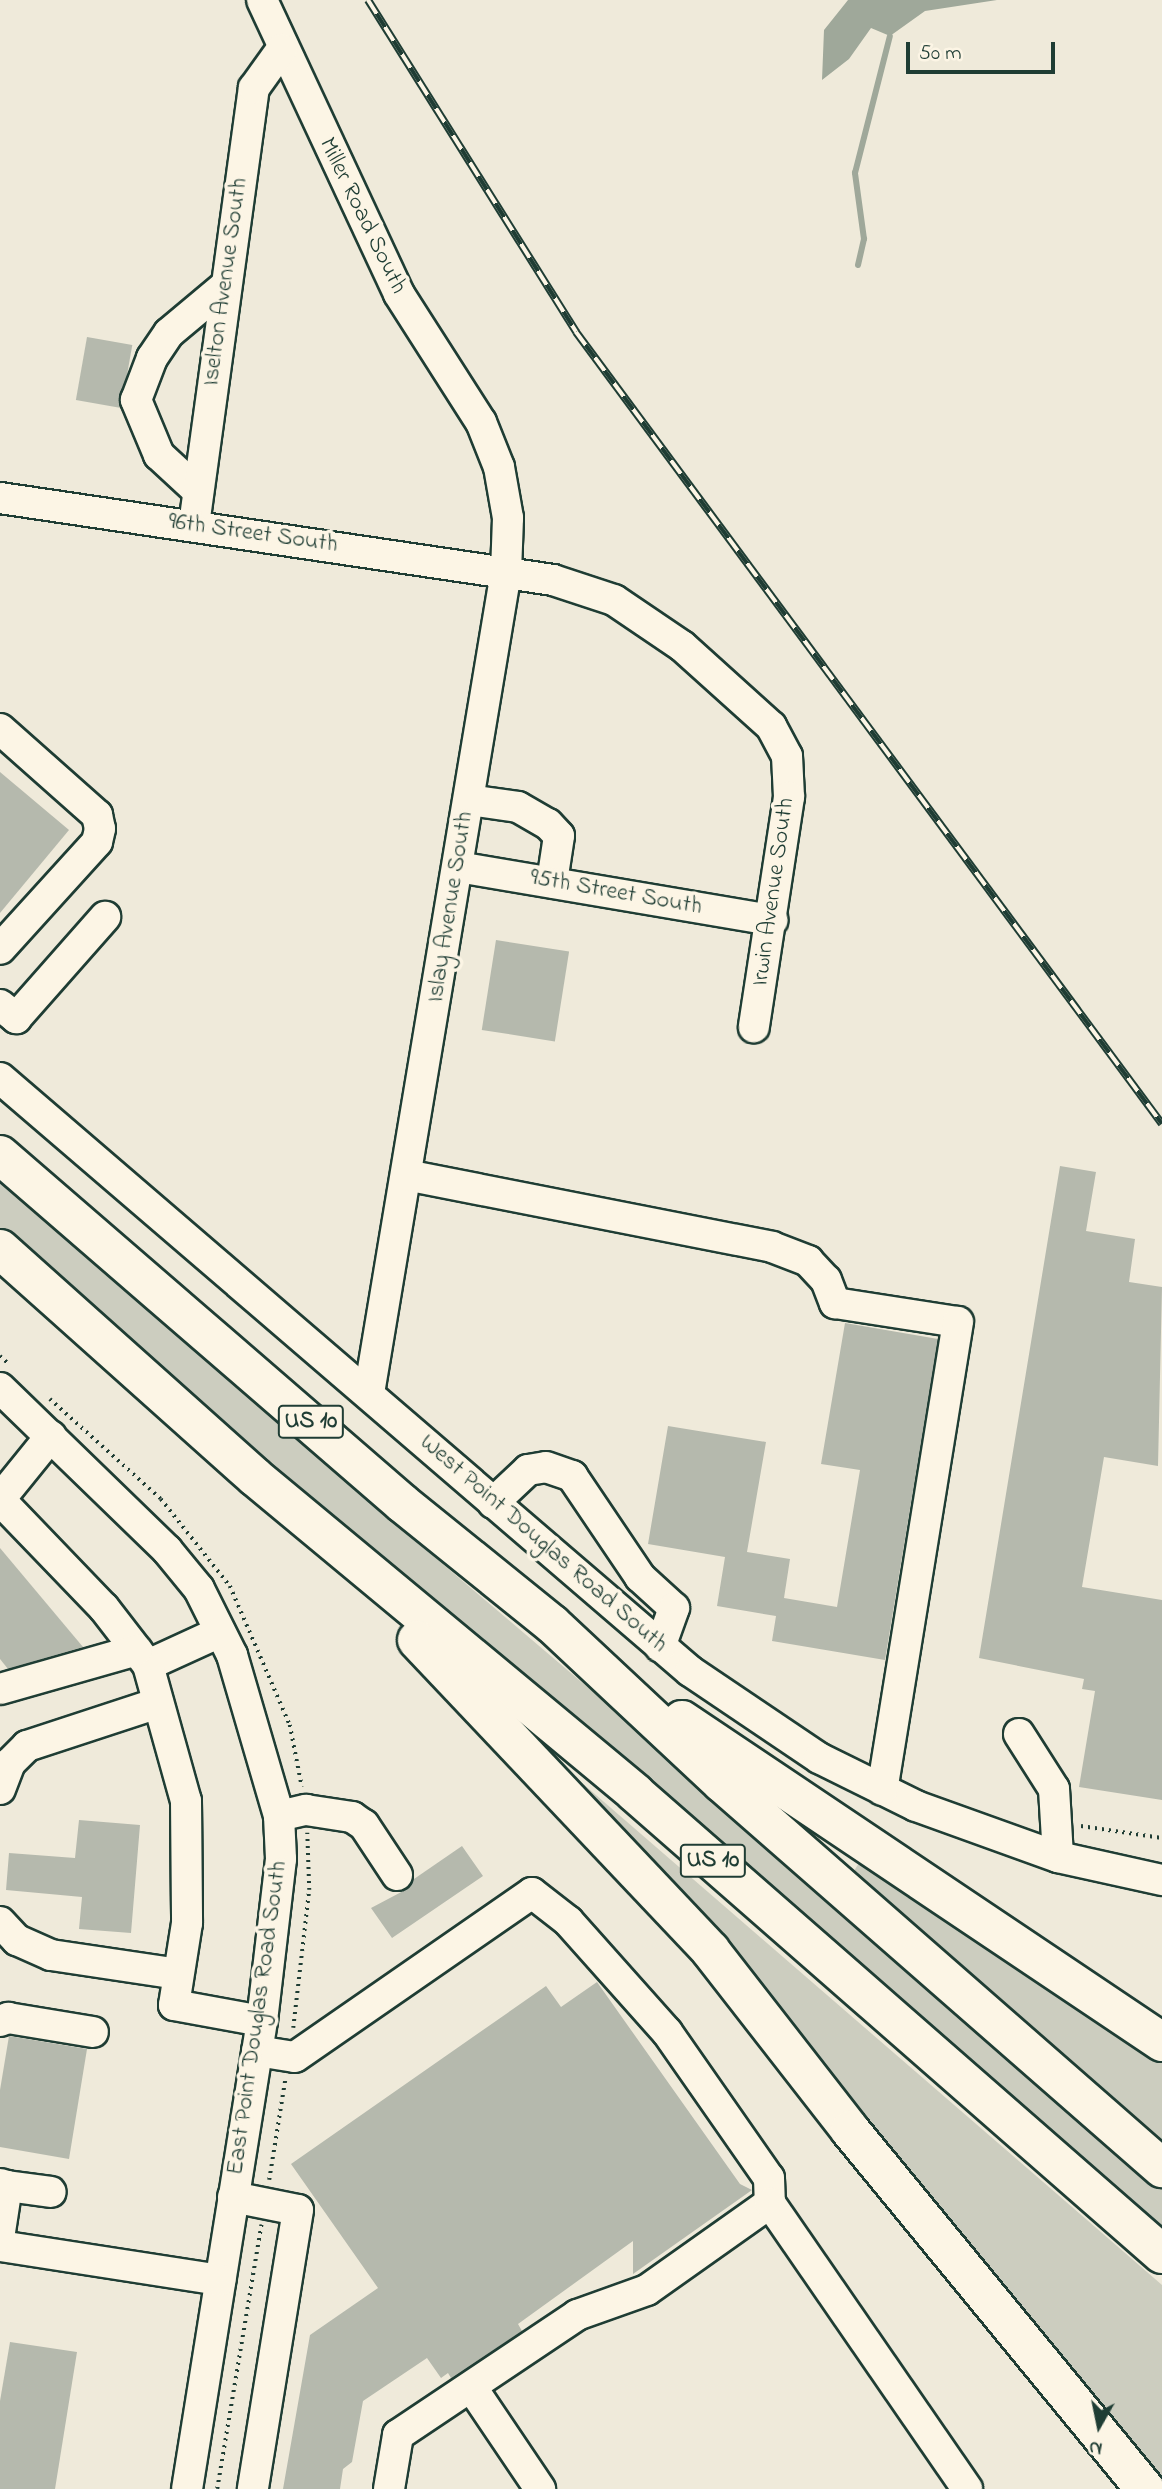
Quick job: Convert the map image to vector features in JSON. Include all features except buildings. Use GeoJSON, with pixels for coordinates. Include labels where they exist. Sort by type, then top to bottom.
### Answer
{"type":"FeatureCollection","features":[{"type":"Feature","properties":{"kind":"highway","name":"US 10"},"geometry":{"type":"LineString","coordinates":[[0,1156],[402,1503],[552,1624],[621,1689],[1162,2168]]}},
{"type":"Feature","properties":{"kind":"highway","name":"US 10"},"geometry":{"type":"LineString","coordinates":[[0,1249],[255,1477],[635,1793],[1162,2254]]}},
{"type":"Feature","properties":{"kind":"highway"},"geometry":{"type":"LineString","coordinates":[[255,1477],[505,1729],[710,1950],[850,2130],[1145,2489]]}},
{"type":"Feature","properties":{"kind":"highway"},"geometry":{"type":"LineString","coordinates":[[621,1689],[658,1704],[1162,2042]]}},
{"type":"Feature","properties":{"kind":"street","name":"Miller Road South"},"geometry":{"type":"LineString","coordinates":[[262,0],[282,49],[399,294],[481,422]]}},
{"type":"Feature","properties":{"kind":"street","name":"Iselton Avenue South"},"geometry":{"type":"LineString","coordinates":[[194,525],[224,287],[254,88],[282,49]]}},
{"type":"Feature","properties":{"kind":"street"},"geometry":{"type":"LineString","coordinates":[[198,491],[159,454],[136,400],[152,358],[169,333],[224,287]]}},
{"type":"Feature","properties":{"kind":"street","name":"Islay Avenue South"},"geometry":{"type":"LineString","coordinates":[[369,1393],[506,572],[508,518],[499,467],[481,422]]}},
{"type":"Feature","properties":{"kind":"street","name":"96th Street South"},"geometry":{"type":"LineString","coordinates":[[0,498],[506,572]]}},
{"type":"Feature","properties":{"kind":"street","name":"Irwin Avenue South"},"geometry":{"type":"LineString","coordinates":[[506,572],[553,580],[614,600],[682,646],[771,726],[787,756],[789,797],[773,920],[754,1027]]}},
{"type":"Feature","properties":{"kind":"street"},"geometry":{"type":"LineString","coordinates":[[0,729],[97,815],[100,829],[97,842],[0,949]]}},
{"type":"Feature","properties":{"kind":"street"},"geometry":{"type":"LineString","coordinates":[[469,800],[518,807],[548,824],[559,836],[552,883]]}},
{"type":"Feature","properties":{"kind":"street","name":"95th Street South"},"geometry":{"type":"LineString","coordinates":[[458,867],[773,920]]}},
{"type":"Feature","properties":{"kind":"street"},"geometry":{"type":"LineString","coordinates":[[0,1005],[16,1018],[105,917]]}},
{"type":"Feature","properties":{"kind":"street","name":"West Point Douglas Road South"},"geometry":{"type":"LineString","coordinates":[[0,1078],[369,1393],[660,1647],[819,1758],[960,1825],[1058,1857],[1162,1880]]}},
{"type":"Feature","properties":{"kind":"street"},"geometry":{"type":"LineString","coordinates":[[406,1175],[772,1247],[808,1261],[826,1280],[835,1303],[958,1322],[882,1790]]}},
{"type":"Feature","properties":{"kind":"street","name":"East Point Douglas Road South"},"geometry":{"type":"LineString","coordinates":[[10,1381],[51,1436],[167,1550],[199,1589],[232,1655],[292,1813],[281,1859],[262,2021],[187,2489]]}},
{"type":"Feature","properties":{"kind":"street"},"geometry":{"type":"LineString","coordinates":[[51,1436],[0,1499],[104,1608],[143,1658],[186,1801],[187,1923],[174,2005],[262,2021]]}},
{"type":"Feature","properties":{"kind":"street"},"geometry":{"type":"LineString","coordinates":[[493,1503],[528,1470],[546,1467],[572,1476],[634,1569],[674,1608],[660,1647]]}},
{"type":"Feature","properties":{"kind":"street"},"geometry":{"type":"LineString","coordinates":[[0,1689],[143,1658],[220,1632]]}},
{"type":"Feature","properties":{"kind":"street"},"geometry":{"type":"LineString","coordinates":[[0,1789],[10,1763],[27,1746],[158,1703]]}},
{"type":"Feature","properties":{"kind":"street"},"geometry":{"type":"LineString","coordinates":[[1019,1734],[1054,1788],[1059,1827],[1058,1857]]}},
{"type":"Feature","properties":{"kind":"street"},"geometry":{"type":"LineString","coordinates":[[292,1813],[352,1816],[364,1825],[397,1875]]}},
{"type":"Feature","properties":{"kind":"street"},"geometry":{"type":"LineString","coordinates":[[257,2051],[295,2057],[532,1893],[568,1921],[667,2032],[769,2178],[770,2203],[967,2489]]}},
{"type":"Feature","properties":{"kind":"street"},"geometry":{"type":"LineString","coordinates":[[0,1923],[17,1940],[51,1955],[178,1975]]}},
{"type":"Feature","properties":{"kind":"street"},"geometry":{"type":"LineString","coordinates":[[0,2021],[8,2018],[93,2032]]}},
{"type":"Feature","properties":{"kind":"street"},"geometry":{"type":"LineString","coordinates":[[0,2232],[3,2185],[51,2192]]}},
{"type":"Feature","properties":{"kind":"street"},"geometry":{"type":"LineString","coordinates":[[233,2197],[298,2210],[253,2489]]}},
{"type":"Feature","properties":{"kind":"street"},"geometry":{"type":"LineString","coordinates":[[389,2489],[398,2435],[472,2388],[577,2315],[647,2290],[770,2203]]}},
{"type":"Feature","properties":{"kind":"street"},"geometry":{"type":"LineString","coordinates":[[0,2246],[220,2280]]}},
{"type":"Feature","properties":{"kind":"street"},"geometry":{"type":"LineString","coordinates":[[472,2388],[540,2489]]}},
{"type":"Feature","properties":{"kind":"path"},"geometry":{"type":"LineString","coordinates":[[0,1356],[10,1381]]}},
{"type":"Feature","properties":{"kind":"path"},"geometry":{"type":"LineString","coordinates":[[41,1391],[161,1499],[230,1586],[290,1725],[292,1813],[309,1890],[289,2056],[217,2489]]}},
{"type":"Feature","properties":{"kind":"path"},"geometry":{"type":"LineString","coordinates":[[1059,1827],[1111,1828],[1162,1838]]}},
{"type":"Feature","properties":{"kind":"shaded area"},"geometry":{"type":"Polygon","coordinates":[[[848,0],[997,0],[925,11],[890,36],[871,28],[849,59],[822,80],[824,30],[848,0]]]}},
{"type":"Feature","properties":{"kind":"shaded area"},"geometry":{"type":"Polygon","coordinates":[[[0,1180],[291,1435],[740,1817],[1162,2188],[1162,2230],[0,1228],[0,1180]]]}},
{"type":"Feature","properties":{"kind":"shaded area"},"geometry":{"type":"Polygon","coordinates":[[[559,1763],[1162,2285],[1162,2489],[559,1763]]]}},
{"type":"Feature","properties":{"kind":"shaded area"},"geometry":{"type":"Polygon","coordinates":[[[862,1858],[1162,2058],[1162,2139],[854,1871],[862,1858]]]}},
{"type":"Feature","properties":{"kind":"waterway"},"geometry":{"type":"LineString","coordinates":[[858,265],[864,239],[855,173],[890,36]]}},
{"type":"Feature","properties":{"kind":"railway"},"geometry":{"type":"LineString","coordinates":[[368,0],[576,332],[1162,1124]]}}]}
